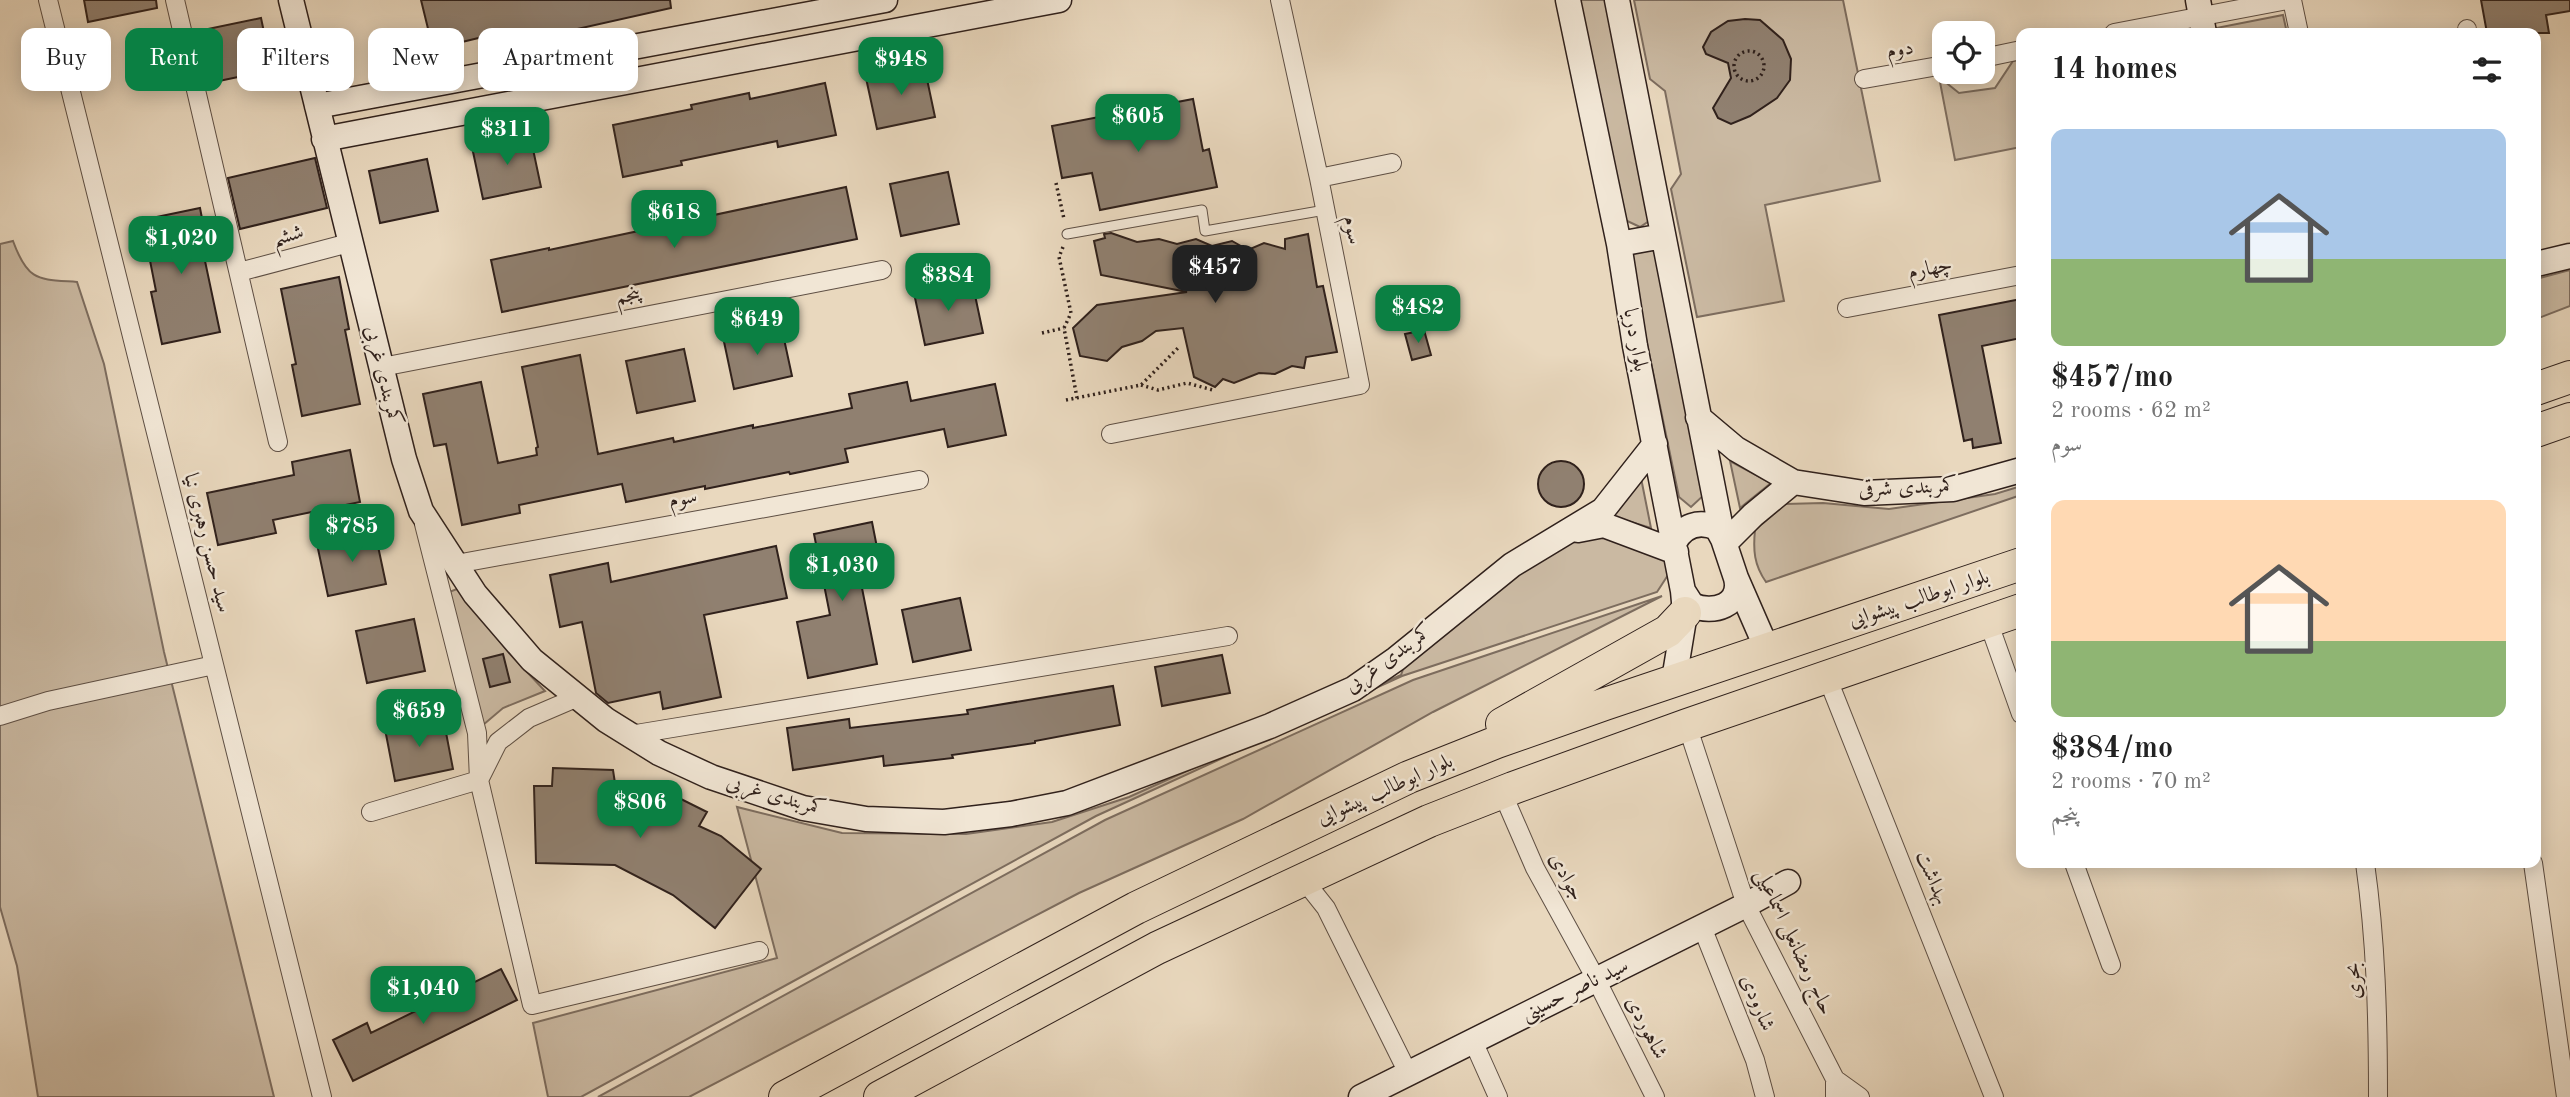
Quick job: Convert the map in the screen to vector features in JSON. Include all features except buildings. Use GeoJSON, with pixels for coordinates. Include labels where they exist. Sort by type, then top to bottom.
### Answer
{"type":"FeatureCollection","features":[{"type":"Feature","properties":{"kind":"highway"},"geometry":{"type":"LineString","coordinates":[[2541,387],[2570,377]]}},
{"type":"Feature","properties":{"kind":"highway"},"geometry":{"type":"LineString","coordinates":[[2541,429],[2570,419]]}},
{"type":"Feature","properties":{"kind":"highway","name":"بلوار ابوطالب پیشوایی"},"geometry":{"type":"LineString","coordinates":[[785,1097],[1136,908],[1399,782],[1497,742],[2016,566]]}},
{"type":"Feature","properties":{"kind":"highway"},"geometry":{"type":"LineString","coordinates":[[1399,782],[1668,631],[1684,602]]}},
{"type":"Feature","properties":{"kind":"highway","name":"بلوار ابوطالب پیشوایی"},"geometry":{"type":"LineString","coordinates":[[880,1097],[1157,948],[1429,821],[1687,724],[2016,612]]}},
{"type":"Feature","properties":{"kind":"street","name":"سید حسن رهبری نیا"},"geometry":{"type":"LineString","coordinates":[[48,0],[322,1097]]}},
{"type":"Feature","properties":{"kind":"street"},"geometry":{"type":"LineString","coordinates":[[174,0],[278,442]]}},
{"type":"Feature","properties":{"kind":"street","name":"کمربندی غربی"},"geometry":{"type":"LineString","coordinates":[[291,0],[349,243],[404,458],[421,511],[475,594],[532,660],[606,720],[659,753],[711,777],[803,808],[866,819],[944,822],[1011,814],[1067,803],[1270,726],[1353,689],[1396,659],[1511,565],[1603,510],[1655,444]]}},
{"type":"Feature","properties":{"kind":"street"},"geometry":{"type":"LineString","coordinates":[[317,106],[885,0]]}},
{"type":"Feature","properties":{"kind":"street"},"geometry":{"type":"LineString","coordinates":[[324,139],[1059,0]]}},
{"type":"Feature","properties":{"kind":"street","name":"سوم"},"geometry":{"type":"LineString","coordinates":[[1111,434],[1360,385],[1280,0]]}},
{"type":"Feature","properties":{"kind":"street","name":"بلوار دریا"},"geometry":{"type":"LineString","coordinates":[[1568,0],[1619,244],[1635,346],[1684,602],[1675,680]]}},
{"type":"Feature","properties":{"kind":"street"},"geometry":{"type":"LineString","coordinates":[[1617,0],[1698,417],[1724,541],[1738,586],[1735,596],[1720,608],[1711,611],[1684,602]]}},
{"type":"Feature","properties":{"kind":"street"},"geometry":{"type":"LineString","coordinates":[[2141,28],[2287,0]]}},
{"type":"Feature","properties":{"kind":"street"},"geometry":{"type":"LineString","coordinates":[[2292,0],[2298,28]]}},
{"type":"Feature","properties":{"kind":"street"},"geometry":{"type":"LineString","coordinates":[[1995,55],[2016,51]]}},
{"type":"Feature","properties":{"kind":"street","name":"دوم"},"geometry":{"type":"LineString","coordinates":[[1864,79],[1932,67]]}},
{"type":"Feature","properties":{"kind":"street"},"geometry":{"type":"LineString","coordinates":[[1319,178],[1392,163]]}},
{"type":"Feature","properties":{"kind":"street"},"geometry":{"type":"LineString","coordinates":[[1619,244],[1663,236]]}},
{"type":"Feature","properties":{"kind":"street","name":"ششم"},"geometry":{"type":"LineString","coordinates":[[239,272],[349,243]]}},
{"type":"Feature","properties":{"kind":"street"},"geometry":{"type":"LineString","coordinates":[[2541,263],[2570,256]]}},
{"type":"Feature","properties":{"kind":"street","name":"پنجم"},"geometry":{"type":"LineString","coordinates":[[382,367],[882,270]]}},
{"type":"Feature","properties":{"kind":"street","name":"چهارم"},"geometry":{"type":"LineString","coordinates":[[1847,308],[2016,276]]}},
{"type":"Feature","properties":{"kind":"street"},"geometry":{"type":"LineString","coordinates":[[1698,417],[1736,450],[1793,482],[1724,541]]}},
{"type":"Feature","properties":{"kind":"street","name":"کمربندی شرقی"},"geometry":{"type":"LineString","coordinates":[[1793,482],[1864,493],[1953,489],[2016,471]]}},
{"type":"Feature","properties":{"kind":"street","name":"سوم"},"geometry":{"type":"LineString","coordinates":[[456,564],[919,480]]}},
{"type":"Feature","properties":{"kind":"street"},"geometry":{"type":"LineString","coordinates":[[421,511],[477,733],[479,780],[532,1005],[759,951]]}},
{"type":"Feature","properties":{"kind":"street"},"geometry":{"type":"LineString","coordinates":[[1567,532],[1604,525],[1675,547],[1684,529],[1701,524],[1717,528],[1724,541]]}},
{"type":"Feature","properties":{"kind":"street"},"geometry":{"type":"LineString","coordinates":[[1736,578],[1767,649]]}},
{"type":"Feature","properties":{"kind":"street"},"geometry":{"type":"LineString","coordinates":[[1988,621],[2016,700]]}},
{"type":"Feature","properties":{"kind":"street"},"geometry":{"type":"LineString","coordinates":[[630,735],[1228,636]]}},
{"type":"Feature","properties":{"kind":"street"},"geometry":{"type":"LineString","coordinates":[[0,716],[48,701],[214,665]]}},
{"type":"Feature","properties":{"kind":"street","name":"بهداشت"},"geometry":{"type":"LineString","coordinates":[[1827,677],[1994,1097]]}},
{"type":"Feature","properties":{"kind":"street"},"geometry":{"type":"LineString","coordinates":[[371,811],[479,780],[498,742],[528,718],[578,697]]}},
{"type":"Feature","properties":{"kind":"street","name":"حاج رمضانعلی اسماعیلی"},"geometry":{"type":"LineString","coordinates":[[1687,724],[1746,905],[1835,1088]]}},
{"type":"Feature","properties":{"kind":"street","name":"جوادی"},"geometry":{"type":"LineString","coordinates":[[1502,792],[1535,868],[1596,979]]}},
{"type":"Feature","properties":{"kind":"street"},"geometry":{"type":"LineString","coordinates":[[2076,868],[2111,965]]}},
{"type":"Feature","properties":{"kind":"street","name":"بحری"},"geometry":{"type":"LineString","coordinates":[[2366,868],[2373,918],[2378,1008],[2378,1097]]}},
{"type":"Feature","properties":{"kind":"street"},"geometry":{"type":"LineString","coordinates":[[2534,868],[2566,1097]]}},
{"type":"Feature","properties":{"kind":"street"},"geometry":{"type":"LineString","coordinates":[[1303,879],[1326,908],[1408,1073]]}},
{"type":"Feature","properties":{"kind":"street","name":"سید ناصر حسینی"},"geometry":{"type":"LineString","coordinates":[[1361,1097],[1788,882]]}},
{"type":"Feature","properties":{"kind":"street","name":"شارودی"},"geometry":{"type":"LineString","coordinates":[[1702,927],[1755,1060],[1765,1097]]}},
{"type":"Feature","properties":{"kind":"street","name":"شاهوردی"},"geometry":{"type":"LineString","coordinates":[[1596,979],[1655,1097]]}},
{"type":"Feature","properties":{"kind":"street"},"geometry":{"type":"LineString","coordinates":[[1473,1041],[1498,1097]]}},
{"type":"Feature","properties":{"kind":"street"},"geometry":{"type":"LineString","coordinates":[[1835,1088],[1860,1097]]}},
{"type":"Feature","properties":{"kind":"lane"},"geometry":{"type":"LineString","coordinates":[[1067,234],[1202,210],[1206,231],[1325,210]]}},
{"type":"Feature","properties":{"kind":"path"},"geometry":{"type":"LineString","coordinates":[[1748,51],[1760,56],[1763,62],[1761,76],[1756,80],[1742,80],[1734,70],[1736,57],[1748,51]]}},
{"type":"Feature","properties":{"kind":"path"},"geometry":{"type":"LineString","coordinates":[[1056,183],[1067,234],[1059,257],[1071,313],[1064,328],[1077,398]]}},
{"type":"Feature","properties":{"kind":"path"},"geometry":{"type":"LineString","coordinates":[[1042,333],[1064,328]]}},
{"type":"Feature","properties":{"kind":"path"},"geometry":{"type":"LineString","coordinates":[[1141,386],[1178,348]]}},
{"type":"Feature","properties":{"kind":"path"},"geometry":{"type":"LineString","coordinates":[[1066,400],[1141,386],[1158,390],[1187,383],[1213,390]]}},
{"type":"Feature","properties":{"kind":"shaded area"},"geometry":{"type":"Polygon","coordinates":[[[1579,0],[1605,0],[1652,219],[1640,227],[1623,219],[1579,0]]]}},
{"type":"Feature","properties":{"kind":"shaded area"},"geometry":{"type":"Polygon","coordinates":[[[1634,0],[1843,0],[1880,181],[1765,205],[1784,301],[1697,317],[1671,189],[1681,174],[1665,91],[1650,79],[1634,0]]]}},
{"type":"Feature","properties":{"kind":"shaded area"},"geometry":{"type":"Polygon","coordinates":[[[2283,15],[2286,28],[2216,28],[2283,15]]]}},
{"type":"Feature","properties":{"kind":"shaded area"},"geometry":{"type":"Polygon","coordinates":[[[2016,60],[2016,148],[1955,160],[1940,84],[1948,84],[1959,93],[1995,88],[2016,60]]]}},
{"type":"Feature","properties":{"kind":"shaded area"},"geometry":{"type":"Polygon","coordinates":[[[13,241],[24,264],[36,276],[77,282],[104,364],[164,652],[274,1097],[38,1097],[17,966],[0,907],[0,244],[13,241]]]}},
{"type":"Feature","properties":{"kind":"shaded area"},"geometry":{"type":"Polygon","coordinates":[[[1654,247],[1705,494],[1691,507],[1679,497],[1628,252],[1654,247]]]}},
{"type":"Feature","properties":{"kind":"shaded area"},"geometry":{"type":"Polygon","coordinates":[[[2570,270],[2570,306],[2541,317],[2541,278],[2570,270]]]}},
{"type":"Feature","properties":{"kind":"shaded area"},"geometry":{"type":"Polygon","coordinates":[[[1730,461],[1771,483],[1740,508],[1730,461]]]}},
{"type":"Feature","properties":{"kind":"shaded area"},"geometry":{"type":"Polygon","coordinates":[[[1641,478],[1651,528],[1611,516],[1641,478]]]}},
{"type":"Feature","properties":{"kind":"shaded area"},"geometry":{"type":"Polygon","coordinates":[[[2016,488],[2016,497],[1766,582],[1757,563],[1754,551],[1755,530],[1785,504],[1823,503],[1889,509],[1995,494],[2016,488]]]}},
{"type":"Feature","properties":{"kind":"shaded area"},"geometry":{"type":"Polygon","coordinates":[[[1603,533],[1664,556],[1668,575],[1657,592],[1402,676],[1096,816],[581,1097],[548,1097],[533,1023],[777,958],[737,807],[842,833],[966,834],[1052,822],[1129,797],[1401,675],[1408,655],[1514,573],[1567,543],[1603,533]]]}},
{"type":"Feature","properties":{"kind":"shaded area"},"geometry":{"type":"Polygon","coordinates":[[[457,589],[510,654],[545,691],[503,708],[483,725],[449,592],[457,589]]]}},
{"type":"Feature","properties":{"kind":"shaded area"},"geometry":{"type":"Polygon","coordinates":[[[1662,596],[1433,712],[1243,819],[1079,893],[689,1097],[598,1097],[1105,820],[1413,680],[1662,596]]]}}]}
